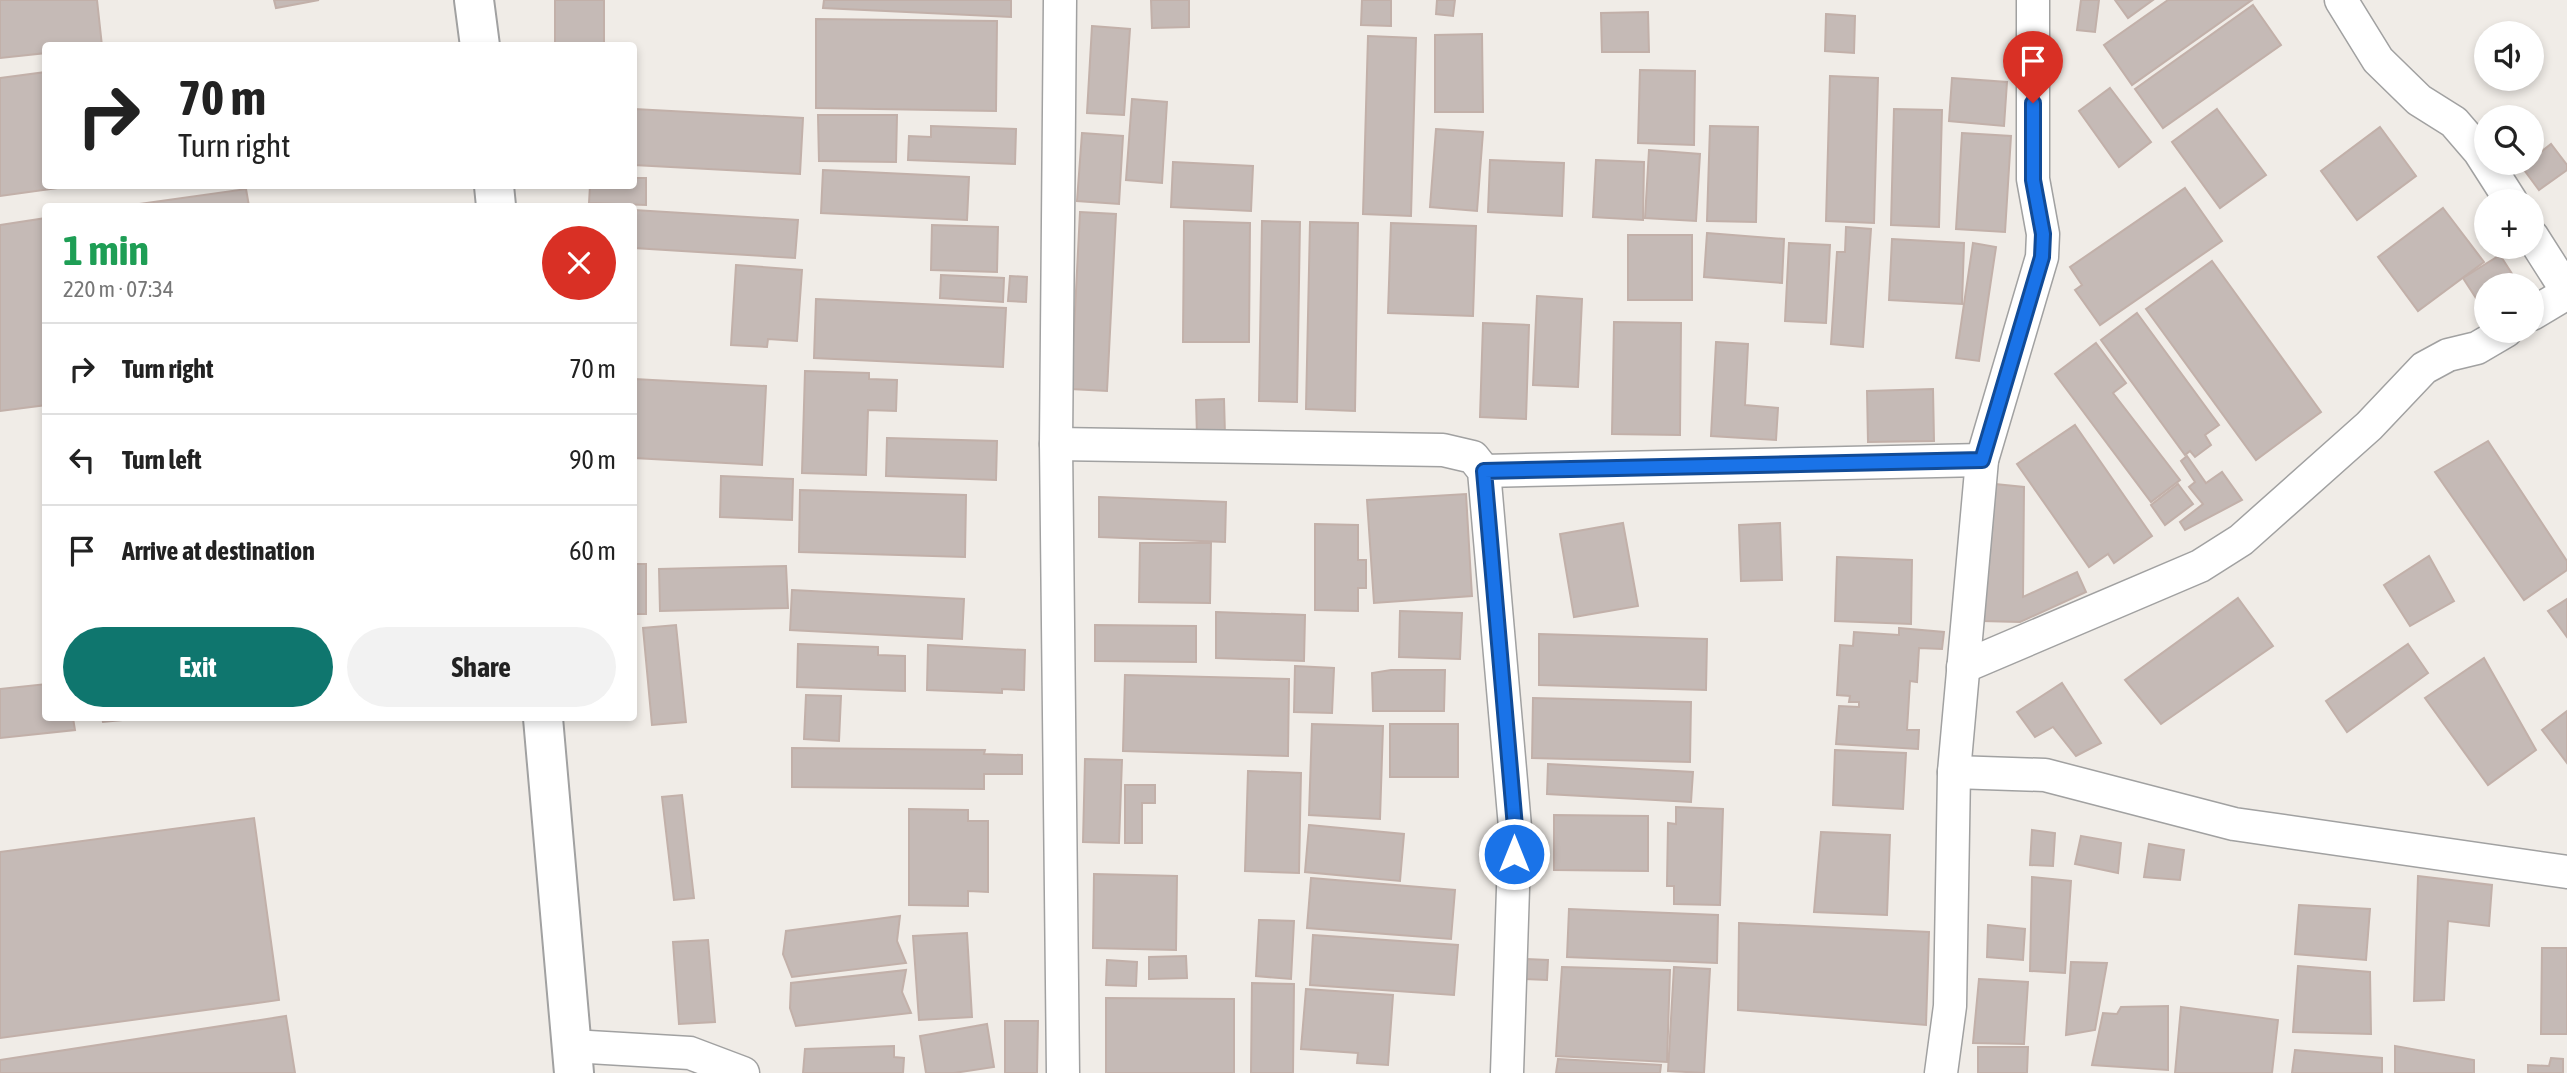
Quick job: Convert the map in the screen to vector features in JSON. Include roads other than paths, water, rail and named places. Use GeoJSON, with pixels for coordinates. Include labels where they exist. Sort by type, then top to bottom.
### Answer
{"type":"FeatureCollection","features":[{"type":"Feature","properties":{"kind":"street"},"geometry":{"type":"LineString","coordinates":[[474,0],[479,42]]}},
{"type":"Feature","properties":{"kind":"street"},"geometry":{"type":"LineString","coordinates":[[1060,0],[1056,444],[1063,1073]]}},
{"type":"Feature","properties":{"kind":"street"},"geometry":{"type":"LineString","coordinates":[[1941,1073],[1950,1006],[1954,772],[1982,460],[2042,257],[2043,234],[2033,180],[2033,0]]}},
{"type":"Feature","properties":{"kind":"street"},"geometry":{"type":"LineString","coordinates":[[2341,0],[2378,60],[2419,100],[2454,122],[2479,151],[2503,189]]}},
{"type":"Feature","properties":{"kind":"street"},"geometry":{"type":"LineString","coordinates":[[2544,255],[2567,292],[2544,306]]}},
{"type":"Feature","properties":{"kind":"street"},"geometry":{"type":"LineString","coordinates":[[1963,667],[2200,566],[2231,547],[2269,517],[2370,426],[2424,369],[2448,355],[2477,348],[2485,343]]}},
{"type":"Feature","properties":{"kind":"street"},"geometry":{"type":"LineString","coordinates":[[1056,444],[1443,450],[1473,457],[1484,471],[1515,827],[1507,1073]]}},
{"type":"Feature","properties":{"kind":"street"},"geometry":{"type":"LineString","coordinates":[[1484,471],[1982,460]]}},
{"type":"Feature","properties":{"kind":"street"},"geometry":{"type":"LineString","coordinates":[[544,721],[573,1060],[690,1053],[743,1073]]}},
{"type":"Feature","properties":{"kind":"street"},"geometry":{"type":"LineString","coordinates":[[1954,772],[2045,775],[2234,824],[2567,872]]}}]}
